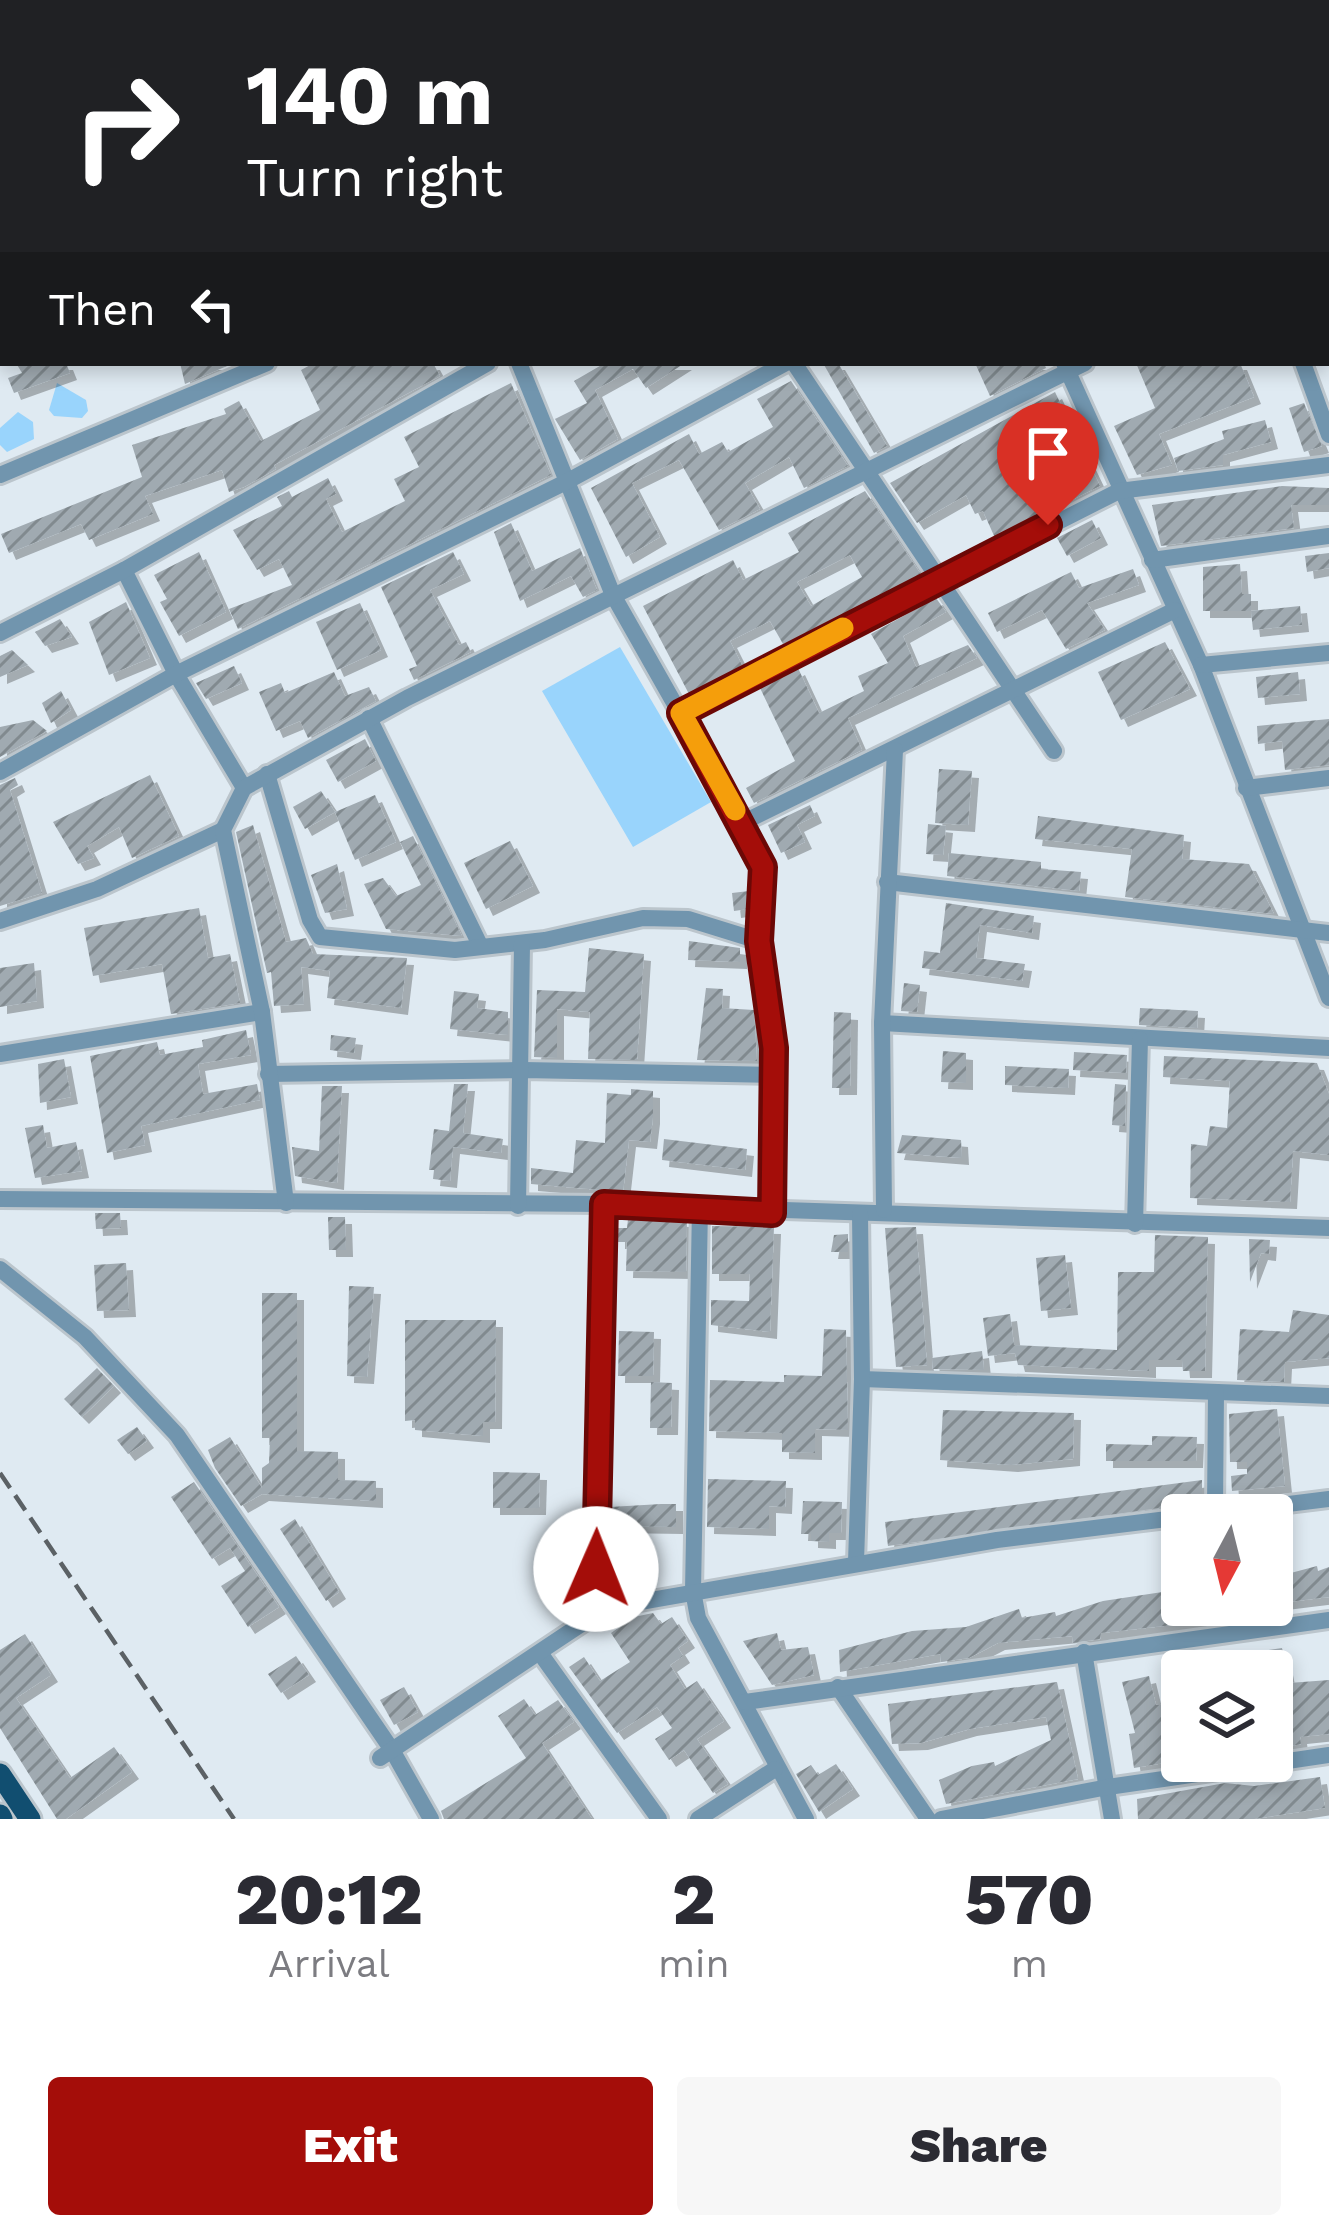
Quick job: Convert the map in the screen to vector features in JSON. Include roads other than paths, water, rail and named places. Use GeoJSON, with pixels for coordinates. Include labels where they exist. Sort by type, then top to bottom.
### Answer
{"type":"FeatureCollection","features":[{"type":"Feature","properties":{"kind":"main road"},"geometry":{"type":"LineString","coordinates":[[0,1774],[30,1819]]}},
{"type":"Feature","properties":{"kind":"street"},"geometry":{"type":"LineString","coordinates":[[0,475],[260,366]]}},
{"type":"Feature","properties":{"kind":"street"},"geometry":{"type":"LineString","coordinates":[[520,366],[613,595],[763,867],[759,941],[772,1023],[772,1213]]}},
{"type":"Feature","properties":{"kind":"street"},"geometry":{"type":"LineString","coordinates":[[0,772],[176,674],[566,482],[784,366]]}},
{"type":"Feature","properties":{"kind":"street"},"geometry":{"type":"LineString","coordinates":[[792,366],[870,470],[1054,751]]}},
{"type":"Feature","properties":{"kind":"street"},"geometry":{"type":"LineString","coordinates":[[0,921],[97,889],[223,830],[244,788],[369,718],[1072,366],[1119,490],[1201,665],[1329,998]]}},
{"type":"Feature","properties":{"kind":"street"},"geometry":{"type":"LineString","coordinates":[[1329,367],[1306,370],[1329,436]]}},
{"type":"Feature","properties":{"kind":"street"},"geometry":{"type":"LineString","coordinates":[[0,632],[124,570],[456,371]]}},
{"type":"Feature","properties":{"kind":"street"},"geometry":{"type":"LineString","coordinates":[[681,713],[941,576],[1119,490],[1329,465]]}},
{"type":"Feature","properties":{"kind":"street"},"geometry":{"type":"LineString","coordinates":[[1151,560],[1329,536]]}},
{"type":"Feature","properties":{"kind":"street"},"geometry":{"type":"LineString","coordinates":[[124,570],[176,674],[244,788]]}},
{"type":"Feature","properties":{"kind":"street"},"geometry":{"type":"LineString","coordinates":[[742,823],[1175,610]]}},
{"type":"Feature","properties":{"kind":"street"},"geometry":{"type":"LineString","coordinates":[[1201,665],[1329,653]]}},
{"type":"Feature","properties":{"kind":"street"},"geometry":{"type":"LineString","coordinates":[[369,718],[480,945]]}},
{"type":"Feature","properties":{"kind":"street"},"geometry":{"type":"LineString","coordinates":[[884,1210],[882,1023],[895,749]]}},
{"type":"Feature","properties":{"kind":"street"},"geometry":{"type":"LineString","coordinates":[[268,774],[310,920],[320,937],[455,950],[522,944],[643,918],[688,919],[759,941]]}},
{"type":"Feature","properties":{"kind":"street"},"geometry":{"type":"LineString","coordinates":[[1246,788],[1329,778]]}},
{"type":"Feature","properties":{"kind":"street"},"geometry":{"type":"LineString","coordinates":[[223,830],[262,1012],[286,1204]]}},
{"type":"Feature","properties":{"kind":"street"},"geometry":{"type":"LineString","coordinates":[[887,882],[1329,933]]}},
{"type":"Feature","properties":{"kind":"street"},"geometry":{"type":"LineString","coordinates":[[518,1206],[524,1070],[522,944]]}},
{"type":"Feature","properties":{"kind":"street"},"geometry":{"type":"LineString","coordinates":[[0,1054],[262,1012]]}},
{"type":"Feature","properties":{"kind":"street"},"geometry":{"type":"LineString","coordinates":[[882,1023],[1329,1048]]}},
{"type":"Feature","properties":{"kind":"street"},"geometry":{"type":"LineString","coordinates":[[1135,1224],[1140,1039]]}},
{"type":"Feature","properties":{"kind":"street"},"geometry":{"type":"LineString","coordinates":[[268,1074],[524,1070],[773,1076]]}},
{"type":"Feature","properties":{"kind":"street"},"geometry":{"type":"LineString","coordinates":[[0,1199],[604,1204],[772,1213],[884,1210],[1135,1224],[1329,1228]]}},
{"type":"Feature","properties":{"kind":"street"},"geometry":{"type":"LineString","coordinates":[[595,1615],[604,1204]]}},
{"type":"Feature","properties":{"kind":"street"},"geometry":{"type":"LineString","coordinates":[[700,1207],[693,1592],[698,1618],[806,1819]]}},
{"type":"Feature","properties":{"kind":"street"},"geometry":{"type":"LineString","coordinates":[[856,1562],[862,1379],[860,1214]]}},
{"type":"Feature","properties":{"kind":"street"},"geometry":{"type":"LineString","coordinates":[[0,1269],[85,1337],[177,1435],[431,1819]]}},
{"type":"Feature","properties":{"kind":"street"},"geometry":{"type":"LineString","coordinates":[[862,1379],[1329,1396]]}},
{"type":"Feature","properties":{"kind":"street"},"geometry":{"type":"LineString","coordinates":[[1215,1494],[1216,1392]]}},
{"type":"Feature","properties":{"kind":"street"},"geometry":{"type":"LineString","coordinates":[[1293,1502],[1329,1499]]}},
{"type":"Feature","properties":{"kind":"street"},"geometry":{"type":"LineString","coordinates":[[386,1754],[595,1615],[856,1562],[1161,1517]]}},
{"type":"Feature","properties":{"kind":"street"},"geometry":{"type":"LineString","coordinates":[[745,1702],[1329,1620]]}},
{"type":"Feature","properties":{"kind":"street"},"geometry":{"type":"LineString","coordinates":[[541,1652],[659,1819]]}},
{"type":"Feature","properties":{"kind":"street"},"geometry":{"type":"LineString","coordinates":[[1084,1652],[1112,1819]]}},
{"type":"Feature","properties":{"kind":"street"},"geometry":{"type":"LineString","coordinates":[[838,1687],[928,1819]]}},
{"type":"Feature","properties":{"kind":"street"},"geometry":{"type":"LineString","coordinates":[[941,1819],[1108,1786],[1329,1755]]}},
{"type":"Feature","properties":{"kind":"street"},"geometry":{"type":"LineString","coordinates":[[698,1819],[776,1769]]}},
{"type":"Feature","properties":{"kind":"railway"},"geometry":{"type":"LineString","coordinates":[[0,1473],[234,1819]]}}]}
